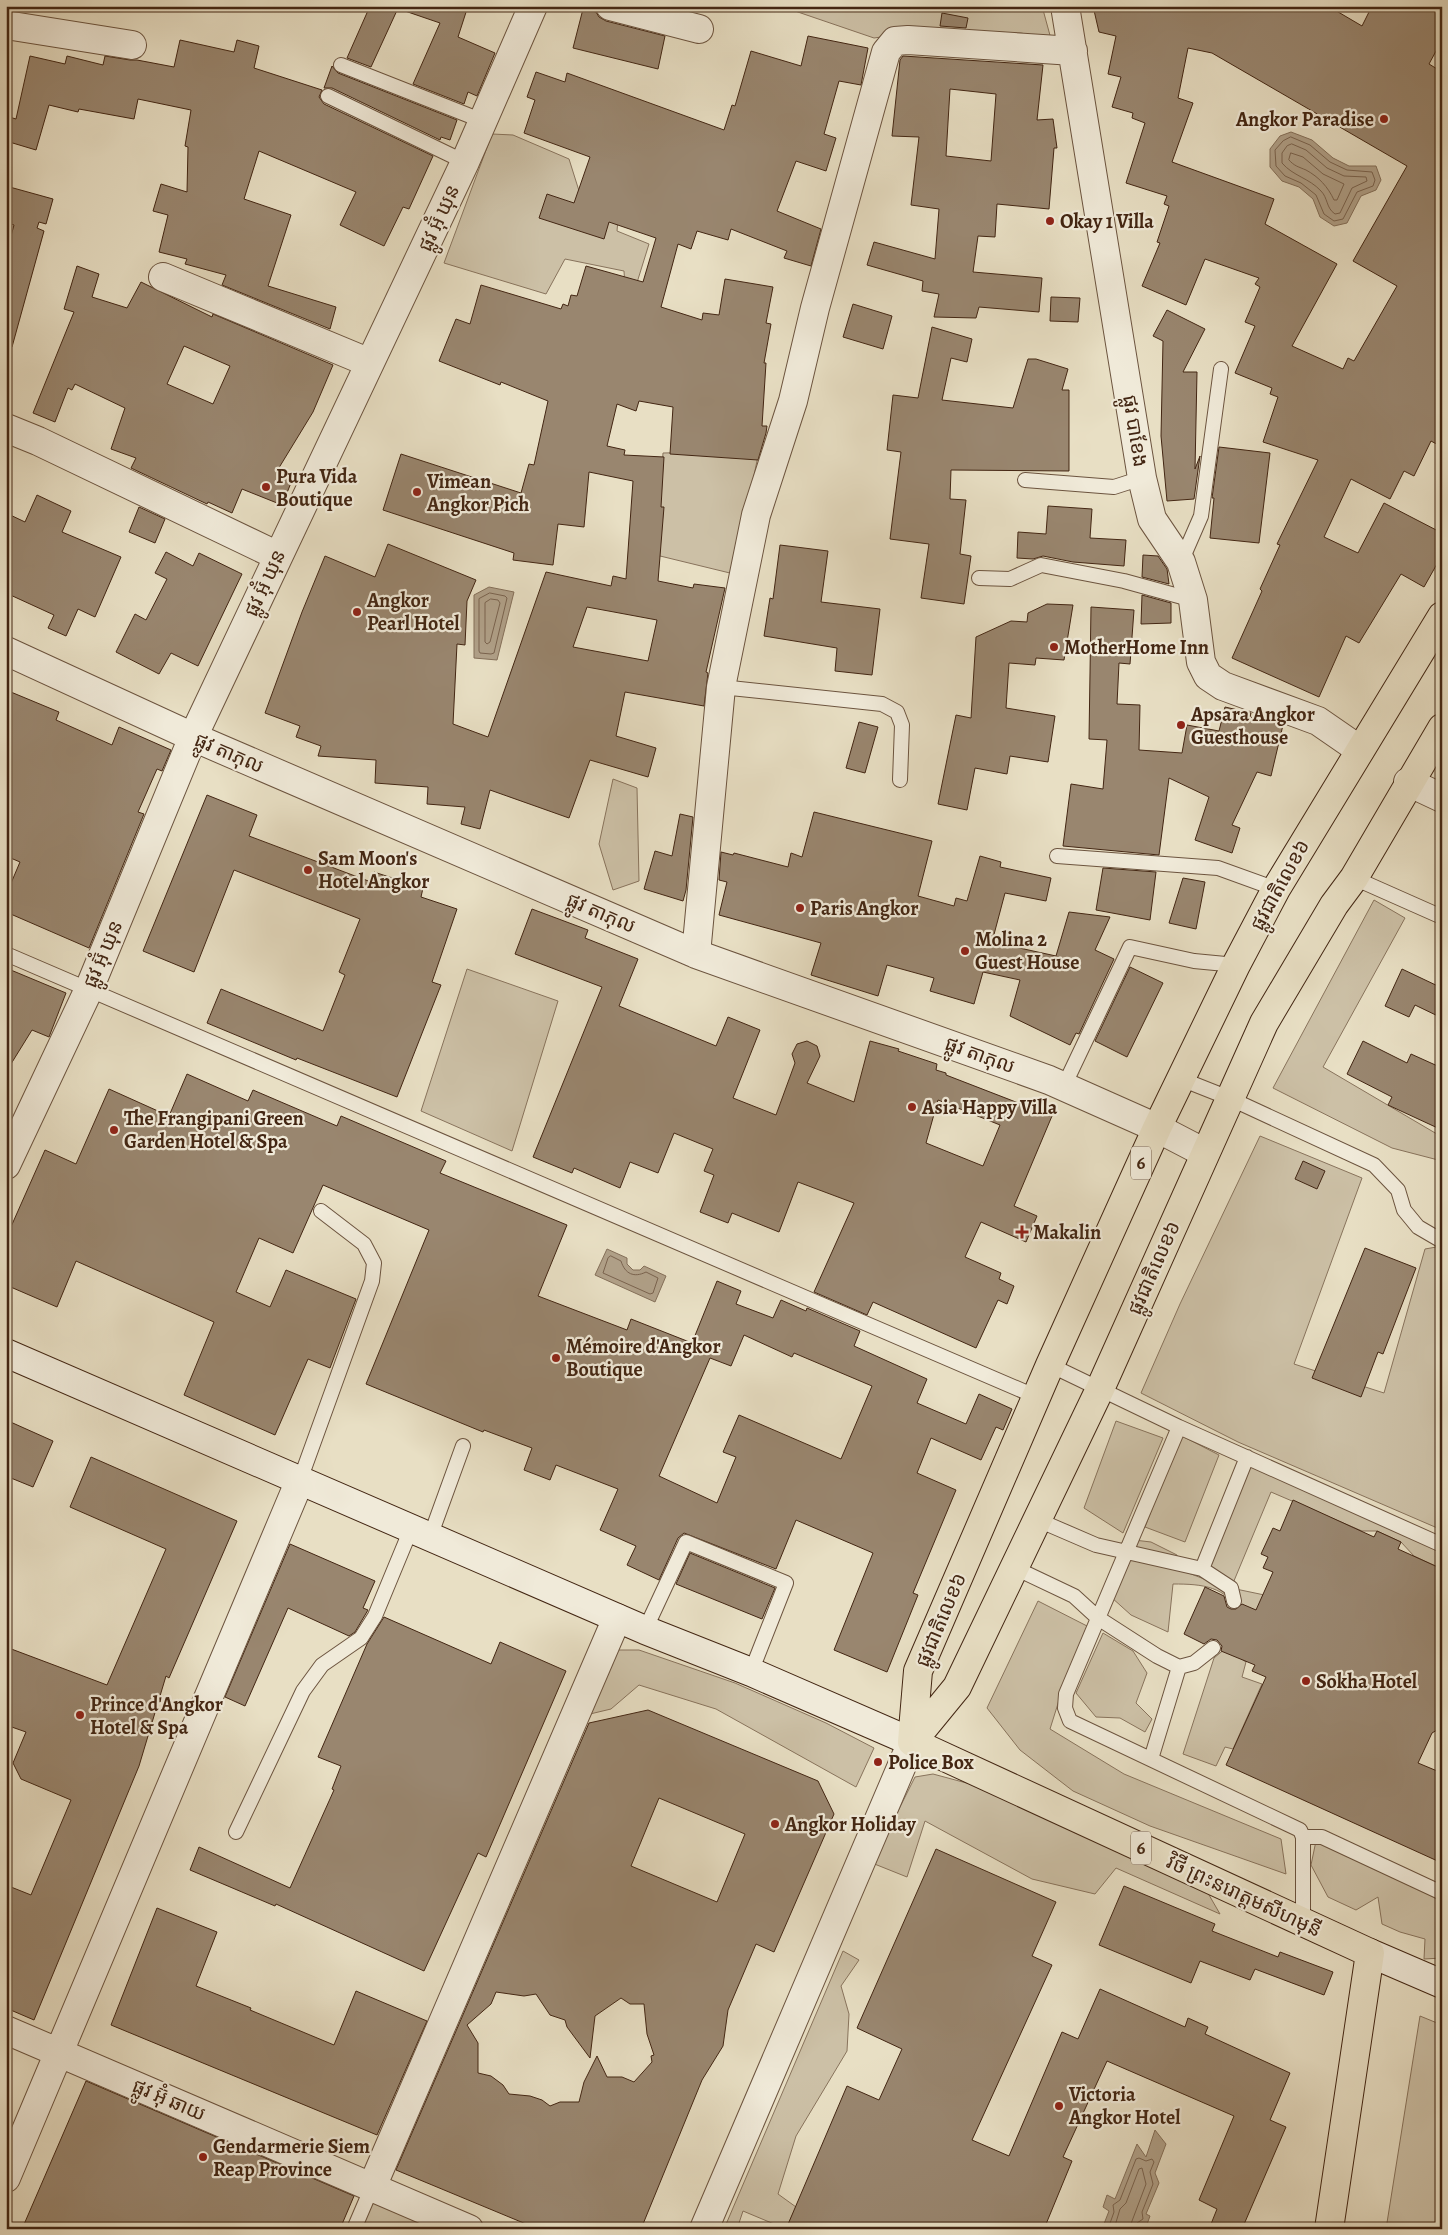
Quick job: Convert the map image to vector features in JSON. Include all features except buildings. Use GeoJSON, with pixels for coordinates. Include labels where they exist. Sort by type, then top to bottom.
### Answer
{"type":"FeatureCollection","features":[{"type":"Feature","properties":{"kind":"main road","name":"ផ្លូវជាតិលេខ៦"},"geometry":{"type":"LineString","coordinates":[[912,1742],[918,1671],[1050,1365],[1180,1079],[1236,965],[1276,890],[1442,616]]}},
{"type":"Feature","properties":{"kind":"main road","name":"ផ្លូវជាតិលេខ៦"},"geometry":{"type":"LineString","coordinates":[[912,1742],[957,1687],[1016,1568],[1100,1389],[1264,1023],[1334,905],[1354,878],[1408,782],[1442,728]]}},
{"type":"Feature","properties":{"kind":"main road","name":"វិថី ព្រះនរោត្ដមសីហមុនី"},"geometry":{"type":"LineString","coordinates":[[912,1742],[1370,1953]]}},
{"type":"Feature","properties":{"kind":"main road"},"geometry":{"type":"LineString","coordinates":[[1329,2229],[1370,1953]]}},
{"type":"Feature","properties":{"kind":"street","name":"ផ្លូវ អ៊ុំ ឃុន"},"geometry":{"type":"LineString","coordinates":[[6,1165],[89,989],[193,737],[465,162],[534,6]]}},
{"type":"Feature","properties":{"kind":"street"},"geometry":{"type":"LineString","coordinates":[[610,6],[699,29]]}},
{"type":"Feature","properties":{"kind":"street","name":"ផ្លូវ បាខែង"},"geometry":{"type":"LineString","coordinates":[[1065,6],[1142,478],[1152,519],[1181,562],[1193,600],[1201,662],[1208,676],[1223,686],[1318,721],[1360,750]]}},
{"type":"Feature","properties":{"kind":"street"},"geometry":{"type":"LineString","coordinates":[[6,25],[132,44]]}},
{"type":"Feature","properties":{"kind":"street"},"geometry":{"type":"LineString","coordinates":[[696,954],[721,687],[756,515],[793,401],[826,270],[883,62],[890,44],[895,41],[908,40],[1073,51]]}},
{"type":"Feature","properties":{"kind":"street"},"geometry":{"type":"LineString","coordinates":[[163,276],[370,363]]}},
{"type":"Feature","properties":{"kind":"street"},"geometry":{"type":"LineString","coordinates":[[6,428],[38,441],[278,556]]}},
{"type":"Feature","properties":{"kind":"street","name":"ផ្លូវ តាភុល"},"geometry":{"type":"LineString","coordinates":[[6,651],[193,737],[696,954],[1064,1086],[1157,1128],[1205,1153]]}},
{"type":"Feature","properties":{"kind":"street"},"geometry":{"type":"LineString","coordinates":[[1408,782],[1442,798]]}},
{"type":"Feature","properties":{"kind":"street"},"geometry":{"type":"LineString","coordinates":[[6,1353],[617,1618],[751,1672],[912,1742],[704,2229]]}},
{"type":"Feature","properties":{"kind":"street"},"geometry":{"type":"LineString","coordinates":[[6,2178],[300,1480]]}},
{"type":"Feature","properties":{"kind":"street"},"geometry":{"type":"LineString","coordinates":[[372,2187],[617,1618]]}},
{"type":"Feature","properties":{"kind":"street","name":"វិថី ព្រះនរោត្ដមសីហមុនី"},"geometry":{"type":"LineString","coordinates":[[1370,1953],[1442,1984]]}},
{"type":"Feature","properties":{"kind":"street","name":"ផ្លូវ អ៊ុំ ឆាយ"},"geometry":{"type":"LineString","coordinates":[[6,2030],[469,2229]]}},
{"type":"Feature","properties":{"kind":"lane"},"geometry":{"type":"LineString","coordinates":[[340,65],[483,121]]}},
{"type":"Feature","properties":{"kind":"lane"},"geometry":{"type":"LineString","coordinates":[[328,96],[465,162]]}},
{"type":"Feature","properties":{"kind":"lane"},"geometry":{"type":"LineString","coordinates":[[1181,562],[1202,516],[1221,369]]}},
{"type":"Feature","properties":{"kind":"lane"},"geometry":{"type":"LineString","coordinates":[[1025,480],[1114,487],[1142,478]]}},
{"type":"Feature","properties":{"kind":"lane"},"geometry":{"type":"LineString","coordinates":[[979,578],[1010,579],[1041,565],[1124,581],[1193,600]]}},
{"type":"Feature","properties":{"kind":"lane"},"geometry":{"type":"LineString","coordinates":[[721,687],[882,704],[897,712],[902,725],[900,780]]}},
{"type":"Feature","properties":{"kind":"lane"},"geometry":{"type":"LineString","coordinates":[[1057,856],[1218,868],[1276,890]]}},
{"type":"Feature","properties":{"kind":"lane"},"geometry":{"type":"LineString","coordinates":[[1354,878],[1442,916]]}},
{"type":"Feature","properties":{"kind":"lane"},"geometry":{"type":"LineString","coordinates":[[1064,1086],[1130,947],[1194,962],[1236,965]]}},
{"type":"Feature","properties":{"kind":"lane"},"geometry":{"type":"LineString","coordinates":[[6,954],[1037,1397]]}},
{"type":"Feature","properties":{"kind":"lane"},"geometry":{"type":"LineString","coordinates":[[1180,1079],[1229,1098],[1374,1165],[1398,1190],[1404,1210],[1418,1228],[1442,1241]]}},
{"type":"Feature","properties":{"kind":"lane"},"geometry":{"type":"LineString","coordinates":[[300,1480],[372,1281],[374,1262],[364,1244],[321,1211]]}},
{"type":"Feature","properties":{"kind":"lane"},"geometry":{"type":"LineString","coordinates":[[1050,1365],[1179,1427],[1442,1545]]}},
{"type":"Feature","properties":{"kind":"lane"},"geometry":{"type":"LineString","coordinates":[[1179,1427],[1066,1694],[1065,1708],[1070,1721],[1300,1830],[1303,1837],[1303,1923]]}},
{"type":"Feature","properties":{"kind":"lane"},"geometry":{"type":"LineString","coordinates":[[236,1832],[303,1691],[322,1665],[361,1638],[420,1533],[463,1446]]}},
{"type":"Feature","properties":{"kind":"lane"},"geometry":{"type":"LineString","coordinates":[[1202,1569],[1247,1457]]}},
{"type":"Feature","properties":{"kind":"lane"},"geometry":{"type":"LineString","coordinates":[[1038,1520],[1096,1546],[1202,1569],[1231,1588],[1234,1601]]}},
{"type":"Feature","properties":{"kind":"lane"},"geometry":{"type":"LineString","coordinates":[[645,1630],[686,1542],[786,1583],[751,1672]]}},
{"type":"Feature","properties":{"kind":"lane"},"geometry":{"type":"LineString","coordinates":[[1016,1568],[1074,1596],[1098,1618],[1178,1668],[1194,1663],[1213,1648]]}},
{"type":"Feature","properties":{"kind":"lane"},"geometry":{"type":"LineString","coordinates":[[1151,1759],[1178,1668]]}},
{"type":"Feature","properties":{"kind":"lane"},"geometry":{"type":"LineString","coordinates":[[1303,1837],[1322,1837],[1442,1893]]}},
{"type":"Feature","properties":{"kind":"lane"},"geometry":{"type":"LineString","coordinates":[[354,2229],[372,2187]]}},
{"type":"Feature","properties":{"kind":"shaded area"},"geometry":{"type":"Polygon","coordinates":[[[793,6],[1042,6],[1051,39],[1021,33],[932,30],[874,38],[792,10],[793,6]]]}},
{"type":"Feature","properties":{"kind":"shaded area"},"geometry":{"type":"Polygon","coordinates":[[[492,134],[513,135],[569,159],[580,194],[619,208],[617,231],[649,244],[635,289],[625,287],[624,271],[565,259],[546,294],[444,263],[492,134]]]}},
{"type":"Feature","properties":{"kind":"shaded area"},"geometry":{"type":"Polygon","coordinates":[[[759,451],[734,574],[656,555],[663,453],[759,451]]]}},
{"type":"Feature","properties":{"kind":"shaded area"},"geometry":{"type":"Polygon","coordinates":[[[613,779],[637,788],[639,881],[613,890],[599,844],[613,779]]]}},
{"type":"Feature","properties":{"kind":"shaded area"},"geometry":{"type":"Polygon","coordinates":[[[1374,900],[1405,918],[1323,1067],[1442,1137],[1442,1161],[1392,1148],[1273,1088],[1374,900]]]}},
{"type":"Feature","properties":{"kind":"shaded area"},"geometry":{"type":"Polygon","coordinates":[[[467,969],[558,1001],[512,1151],[421,1111],[467,969]]]}},
{"type":"Feature","properties":{"kind":"shaded area"},"geometry":{"type":"Polygon","coordinates":[[[1260,1136],[1362,1178],[1294,1364],[1384,1393],[1425,1249],[1442,1246],[1442,1530],[1238,1442],[1141,1393],[1180,1304],[1260,1136]]]}},
{"type":"Feature","properties":{"kind":"shaded area"},"geometry":{"type":"Polygon","coordinates":[[[1116,1421],[1163,1438],[1123,1533],[1084,1508],[1116,1421]]]}},
{"type":"Feature","properties":{"kind":"shaded area"},"geometry":{"type":"Polygon","coordinates":[[[1180,1435],[1219,1455],[1185,1542],[1145,1527],[1180,1435]]]}},
{"type":"Feature","properties":{"kind":"shaded area"},"geometry":{"type":"Polygon","coordinates":[[[1245,1462],[1442,1547],[1442,1569],[1414,1556],[1401,1542],[1377,1531],[1362,1531],[1271,1492],[1231,1588],[1293,1601],[1242,1614],[1221,1592],[1204,1586],[1173,1584],[1168,1632],[1131,1615],[1111,1597],[1134,1540],[1151,1542],[1177,1555],[1178,1569],[1220,1585],[1204,1562],[1245,1462]]]}},
{"type":"Feature","properties":{"kind":"shaded area"},"geometry":{"type":"Polygon","coordinates":[[[1038,1601],[1089,1627],[1066,1678],[1050,1729],[1124,1774],[1281,1839],[1286,1874],[1150,1826],[1073,1791],[1020,1750],[987,1708],[1038,1601]]]}},
{"type":"Feature","properties":{"kind":"shaded area"},"geometry":{"type":"Polygon","coordinates":[[[1103,1633],[1133,1651],[1147,1673],[1136,1703],[1152,1719],[1145,1732],[1120,1718],[1096,1717],[1076,1693],[1103,1633]]]}},
{"type":"Feature","properties":{"kind":"shaded area"},"geometry":{"type":"Polygon","coordinates":[[[1226,1648],[1246,1662],[1242,1677],[1262,1684],[1233,1749],[1225,1747],[1216,1766],[1183,1754],[1214,1658],[1226,1648]]]}},
{"type":"Feature","properties":{"kind":"shaded area"},"geometry":{"type":"Polygon","coordinates":[[[615,1650],[639,1650],[735,1683],[826,1723],[874,1748],[856,1787],[716,1709],[639,1685],[611,1709],[590,1714],[615,1650]]]}},
{"type":"Feature","properties":{"kind":"shaded area"},"geometry":{"type":"Polygon","coordinates":[[[933,1774],[974,1785],[1205,1888],[1220,1914],[1116,1868],[1095,1894],[1032,1879],[925,1821],[907,1877],[872,1863],[915,1777],[933,1774]]]}},
{"type":"Feature","properties":{"kind":"shaded area"},"geometry":{"type":"Polygon","coordinates":[[[1317,1836],[1442,1893],[1442,1958],[1424,1959],[1425,1939],[1400,1932],[1382,1924],[1378,1897],[1356,1910],[1328,1897],[1311,1865],[1317,1836]]]}},
{"type":"Feature","properties":{"kind":"shaded area"},"geometry":{"type":"Polygon","coordinates":[[[843,1951],[859,1960],[841,1986],[849,2014],[847,2051],[796,2136],[778,2194],[796,2207],[786,2229],[743,2211],[737,2229],[724,2229],[843,1951]]]}},
{"type":"Feature","properties":{"kind":"shaded area"},"geometry":{"type":"Polygon","coordinates":[[[1420,2016],[1442,2025],[1442,2229],[1386,2229],[1420,2016]]]}},
{"type":"Feature","properties":{"kind":"shaded area"},"geometry":{"type":"Polygon","coordinates":[[[374,2199],[457,2229],[361,2229],[374,2199]]]}},
{"type":"Feature","properties":{"kind":"water"},"geometry":{"type":"Polygon","coordinates":[[[1291,132],[1312,140],[1333,158],[1349,166],[1376,166],[1381,180],[1376,190],[1361,196],[1347,223],[1334,226],[1320,217],[1313,199],[1299,187],[1282,181],[1270,167],[1270,149],[1280,136],[1291,132]]]}},
{"type":"Feature","properties":{"kind":"water"},"geometry":{"type":"Polygon","coordinates":[[[489,587],[514,592],[497,660],[474,658],[474,595],[489,587]]]}},
{"type":"Feature","properties":{"kind":"water"},"geometry":{"type":"Polygon","coordinates":[[[607,1249],[627,1258],[627,1264],[633,1270],[640,1270],[644,1266],[666,1276],[655,1302],[595,1275],[607,1249]]]}},
{"type":"Feature","properties":{"kind":"water"},"geometry":{"type":"Polygon","coordinates":[[[1155,2130],[1166,2144],[1155,2173],[1159,2183],[1146,2214],[1150,2216],[1146,2227],[1141,2226],[1140,2229],[1102,2229],[1109,2211],[1103,2207],[1107,2195],[1115,2199],[1137,2144],[1146,2157],[1155,2130]]]}},
{"type":"Feature","properties":{"kind":"place","name":"Angkor Paradise"},"geometry":{"type":"Point","coordinates":[1384,119]}},
{"type":"Feature","properties":{"kind":"place","name":"Okay 1 Villa"},"geometry":{"type":"Point","coordinates":[1050,221]}},
{"type":"Feature","properties":{"kind":"place","name":"Pura Vida Boutique"},"geometry":{"type":"Point","coordinates":[266,487]}},
{"type":"Feature","properties":{"kind":"place","name":"Vimean Angkor Pich"},"geometry":{"type":"Point","coordinates":[417,492]}},
{"type":"Feature","properties":{"kind":"place","name":"Angkor Pearl Hotel"},"geometry":{"type":"Point","coordinates":[357,612]}},
{"type":"Feature","properties":{"kind":"place","name":"MotherHome Inn"},"geometry":{"type":"Point","coordinates":[1054,647]}},
{"type":"Feature","properties":{"kind":"place","name":"Apsara Angkor Guesthouse"},"geometry":{"type":"Point","coordinates":[1181,725]}},
{"type":"Feature","properties":{"kind":"place","name":"Sam Moon's Hotel Angkor"},"geometry":{"type":"Point","coordinates":[308,870]}},
{"type":"Feature","properties":{"kind":"place","name":"Paris Angkor"},"geometry":{"type":"Point","coordinates":[800,908]}},
{"type":"Feature","properties":{"kind":"place","name":"Molina 2 Guest House"},"geometry":{"type":"Point","coordinates":[965,951]}},
{"type":"Feature","properties":{"kind":"place","name":"Asia Happy Villa"},"geometry":{"type":"Point","coordinates":[912,1107]}},
{"type":"Feature","properties":{"kind":"place","name":"The Frangipani Green Garden Hotel & Spa"},"geometry":{"type":"Point","coordinates":[114,1130]}},
{"type":"Feature","properties":{"kind":"place","name":"Makalin"},"geometry":{"type":"Point","coordinates":[1022,1232]}},
{"type":"Feature","properties":{"kind":"place","name":"Mémoire d'Angkor Boutique"},"geometry":{"type":"Point","coordinates":[556,1358]}},
{"type":"Feature","properties":{"kind":"place","name":"Sokha Hotel"},"geometry":{"type":"Point","coordinates":[1306,1681]}},
{"type":"Feature","properties":{"kind":"place","name":"Prince d'Angkor Hotel & Spa"},"geometry":{"type":"Point","coordinates":[80,1715]}},
{"type":"Feature","properties":{"kind":"place","name":"Police Box"},"geometry":{"type":"Point","coordinates":[878,1762]}},
{"type":"Feature","properties":{"kind":"place","name":"Angkor Holiday"},"geometry":{"type":"Point","coordinates":[775,1824]}},
{"type":"Feature","properties":{"kind":"place","name":"Victoria Angkor Hotel"},"geometry":{"type":"Point","coordinates":[1059,2106]}},
{"type":"Feature","properties":{"kind":"place","name":"Gendarmerie Siem Reap Province"},"geometry":{"type":"Point","coordinates":[203,2157]}}]}
